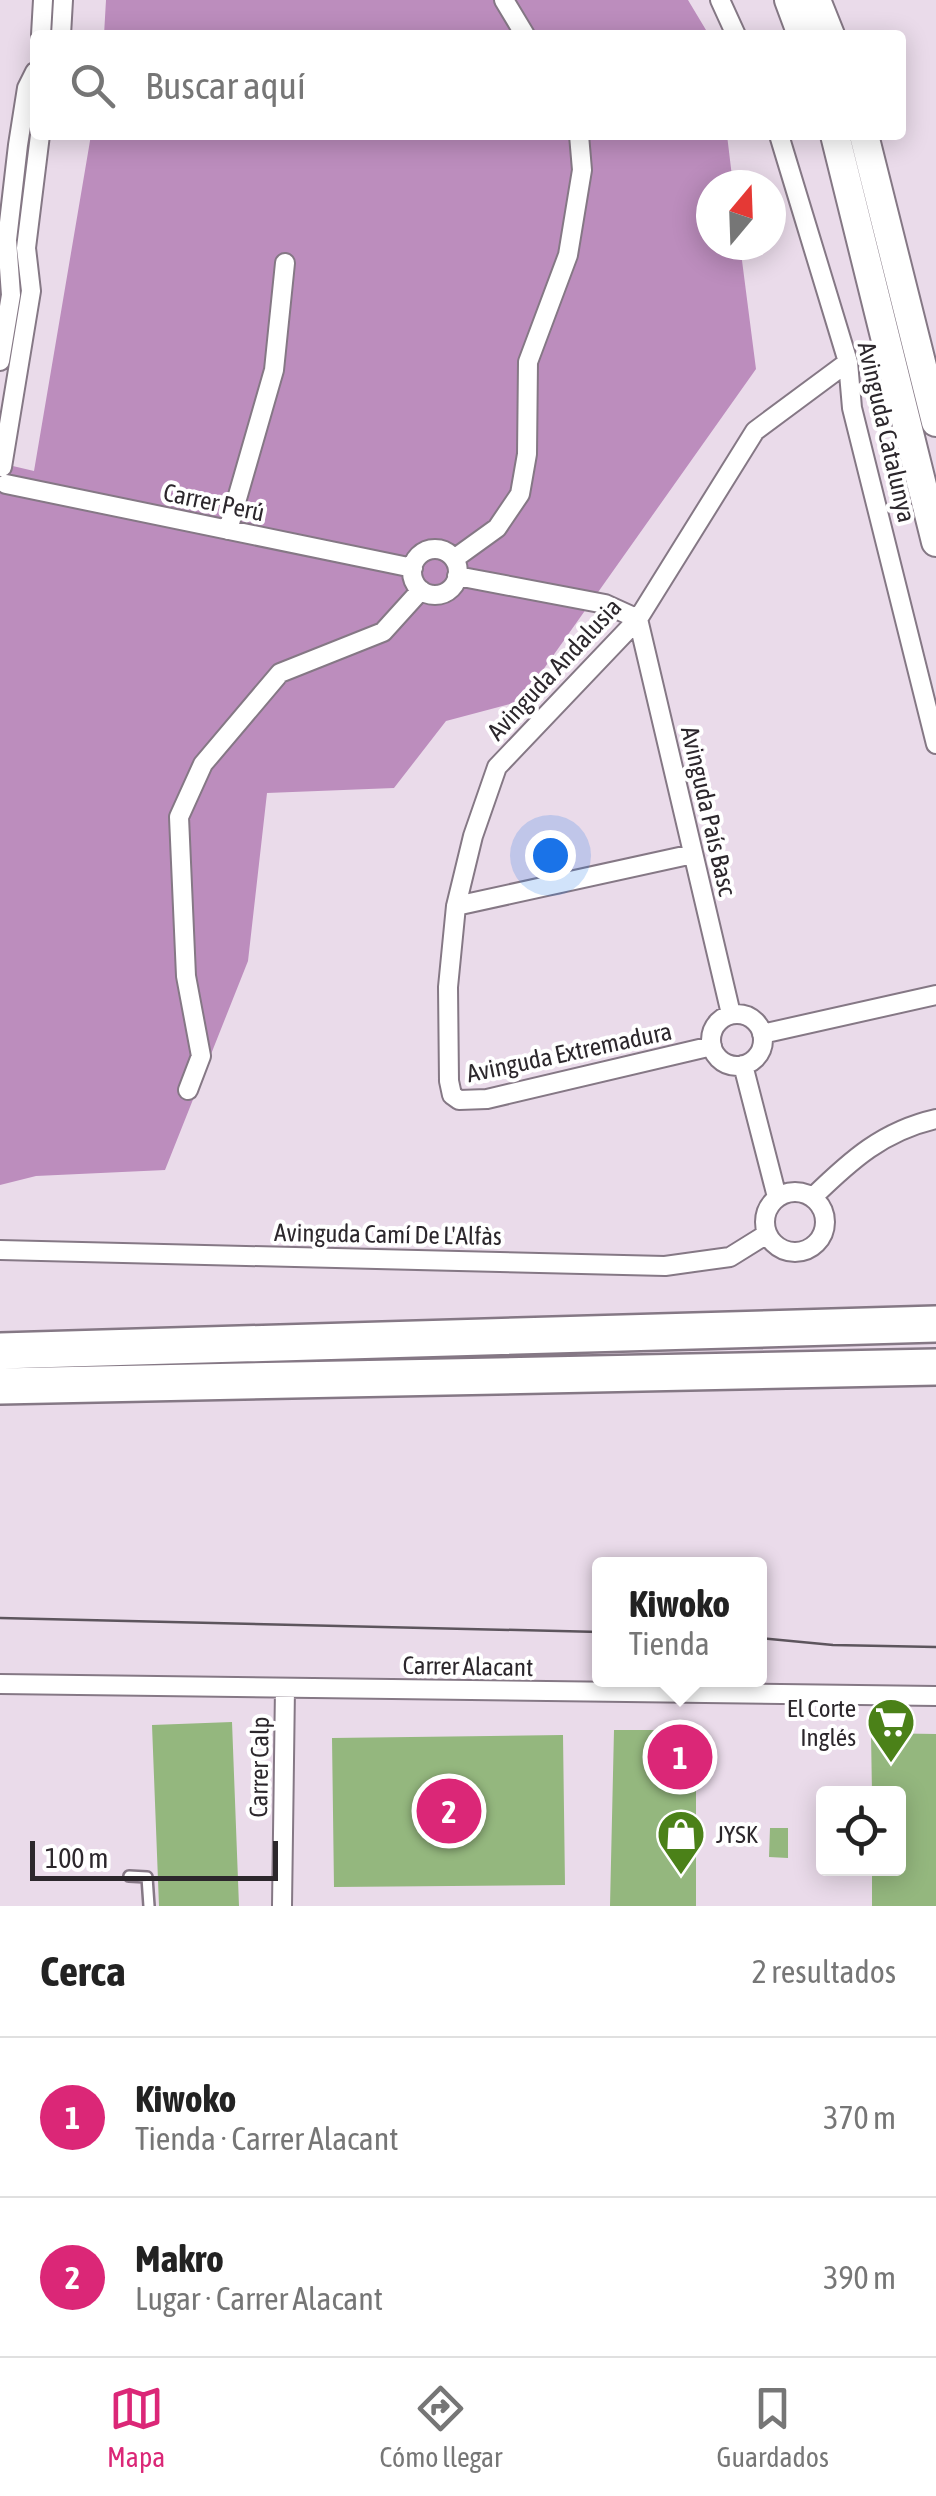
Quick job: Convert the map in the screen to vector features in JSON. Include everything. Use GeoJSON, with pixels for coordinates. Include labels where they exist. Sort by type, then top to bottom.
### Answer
{"type":"FeatureCollection","features":[{"type":"Feature","properties":{"kind":"highway"},"geometry":{"type":"LineString","coordinates":[[0,1351],[936,1324]]}},
{"type":"Feature","properties":{"kind":"highway"},"geometry":{"type":"LineString","coordinates":[[0,1386],[936,1367]]}},
{"type":"Feature","properties":{"kind":"main road"},"geometry":{"type":"LineString","coordinates":[[789,0],[800,30]]}},
{"type":"Feature","properties":{"kind":"main road"},"geometry":{"type":"LineString","coordinates":[[816,0],[828,30]]}},
{"type":"Feature","properties":{"kind":"main road"},"geometry":{"type":"LineString","coordinates":[[837,140],[936,542]]}},
{"type":"Feature","properties":{"kind":"main road"},"geometry":{"type":"LineString","coordinates":[[865,140],[936,422]]}},
{"type":"Feature","properties":{"kind":"street"},"geometry":{"type":"LineString","coordinates":[[40,30],[43,0]]}},
{"type":"Feature","properties":{"kind":"street"},"geometry":{"type":"LineString","coordinates":[[61,30],[63,0]]}},
{"type":"Feature","properties":{"kind":"street"},"geometry":{"type":"LineString","coordinates":[[502,0],[522,30]]}},
{"type":"Feature","properties":{"kind":"street"},"geometry":{"type":"LineString","coordinates":[[720,0],[734,30]]}},
{"type":"Feature","properties":{"kind":"street"},"geometry":{"type":"LineString","coordinates":[[0,361],[11,295],[7,240],[30,81]]}},
{"type":"Feature","properties":{"kind":"street"},"geometry":{"type":"LineString","coordinates":[[2,478],[31,291],[26,248],[39,140]]}},
{"type":"Feature","properties":{"kind":"street"},"geometry":{"type":"LineString","coordinates":[[579,140],[582,170],[571,239],[528,362],[527,454],[520,494],[497,528],[456,568],[446,592],[431,594],[421,590],[413,568],[428,550],[443,551],[456,568],[605,604],[638,619]]}},
{"type":"Feature","properties":{"kind":"street","name":"Avinguda Catalunya"},"geometry":{"type":"LineString","coordinates":[[781,140],[848,362],[852,408],[936,744]]}},
{"type":"Feature","properties":{"kind":"street"},"geometry":{"type":"LineString","coordinates":[[228,530],[274,370],[285,263]]}},
{"type":"Feature","properties":{"kind":"street","name":"Avinguda Andalusia"},"geometry":{"type":"LineString","coordinates":[[449,1081],[448,987],[456,906],[473,836],[497,767],[638,619],[755,431],[848,362]]}},
{"type":"Feature","properties":{"kind":"street","name":"Carrer Perú"},"geometry":{"type":"LineString","coordinates":[[2,478],[413,568]]}},
{"type":"Feature","properties":{"kind":"street"},"geometry":{"type":"LineString","coordinates":[[188,1090],[201,1056],[186,976],[179,817],[203,764],[280,673],[376,636],[421,590]]}},
{"type":"Feature","properties":{"kind":"street","name":"Avinguda País Basc"},"geometry":{"type":"LineString","coordinates":[[638,619],[732,1014]]}},
{"type":"Feature","properties":{"kind":"street"},"geometry":{"type":"LineString","coordinates":[[456,906],[693,854]]}},
{"type":"Feature","properties":{"kind":"street"},"geometry":{"type":"LineString","coordinates":[[762,1034],[936,994]]}},
{"type":"Feature","properties":{"kind":"street"},"geometry":{"type":"LineString","coordinates":[[732,1014],[750,1017],[762,1034],[758,1054],[743,1064],[720,1060],[712,1046],[714,1028],[732,1014]]}},
{"type":"Feature","properties":{"kind":"street","name":"Avinguda Extremadura"},"geometry":{"type":"LineString","coordinates":[[449,1081],[452,1095],[470,1101],[712,1046]]}},
{"type":"Feature","properties":{"kind":"street"},"geometry":{"type":"LineString","coordinates":[[743,1064],[777,1197]]}},
{"type":"Feature","properties":{"kind":"street"},"geometry":{"type":"LineString","coordinates":[[813,1198],[857,1154],[899,1128],[936,1119]]}},
{"type":"Feature","properties":{"kind":"street"},"geometry":{"type":"LineString","coordinates":[[794,1191],[813,1198],[825,1224],[817,1242],[790,1251],[767,1234],[765,1214],[777,1197],[794,1191]]}},
{"type":"Feature","properties":{"kind":"street","name":"Avinguda Camí De L'Alfàs"},"geometry":{"type":"LineString","coordinates":[[0,1250],[665,1266],[730,1257],[767,1234]]}},
{"type":"Feature","properties":{"kind":"street","name":"Carrer Alacant"},"geometry":{"type":"LineString","coordinates":[[0,1684],[936,1696]]}},
{"type":"Feature","properties":{"kind":"street","name":"Carrer Calp"},"geometry":{"type":"LineString","coordinates":[[282,1906],[286,1688]]}},
{"type":"Feature","properties":{"kind":"lane"},"geometry":{"type":"LineString","coordinates":[[128,1876],[148,1877],[149,1906]]}},
{"type":"Feature","properties":{"kind":"shaded area"},"geometry":{"type":"Polygon","coordinates":[[[106,0],[688,0],[706,30],[104,30],[106,0]]]}},
{"type":"Feature","properties":{"kind":"shaded area"},"geometry":{"type":"Polygon","coordinates":[[[90,140],[728,140],[731,170],[696,170],[696,260],[742,260],[756,369],[521,701],[446,721],[394,788],[267,793],[248,961],[165,1170],[36,1176],[0,1185],[0,463],[34,471],[90,140]]]}},
{"type":"Feature","properties":{"kind":"building"},"geometry":{"type":"Polygon","coordinates":[[[232,1722],[239,1906],[159,1906],[152,1725],[232,1722]]]}},
{"type":"Feature","properties":{"kind":"building"},"geometry":{"type":"Polygon","coordinates":[[[614,1730],[696,1730],[696,1906],[610,1906],[614,1730]]]}},
{"type":"Feature","properties":{"kind":"building"},"geometry":{"type":"Polygon","coordinates":[[[871,1733],[936,1734],[936,1906],[872,1906],[872,1876],[906,1876],[906,1786],[872,1786],[871,1733]]]}},
{"type":"Feature","properties":{"kind":"building"},"geometry":{"type":"Polygon","coordinates":[[[563,1735],[565,1885],[334,1887],[332,1738],[563,1735]]]}},
{"type":"Feature","properties":{"kind":"building"},"geometry":{"type":"Polygon","coordinates":[[[770,1828],[788,1828],[788,1858],[769,1857],[770,1828]]]}},
{"type":"Feature","properties":{"kind":"tram line"},"geometry":{"type":"LineString","coordinates":[[0,1618],[592,1632]]}},
{"type":"Feature","properties":{"kind":"tram line"},"geometry":{"type":"LineString","coordinates":[[767,1639],[833,1645],[936,1647]]}},
{"type":"Feature","properties":{"kind":"place","name":"Kiwoko"},"geometry":{"type":"Point","coordinates":[680,1757]}},
{"type":"Feature","properties":{"kind":"place","name":"El Corte Inglés"},"geometry":{"type":"Point","coordinates":[891,1764]}},
{"type":"Feature","properties":{"kind":"place","name":"Makro"},"geometry":{"type":"Point","coordinates":[449,1811]}},
{"type":"Feature","properties":{"kind":"place","name":"JYSK"},"geometry":{"type":"Point","coordinates":[681,1876]}}]}
